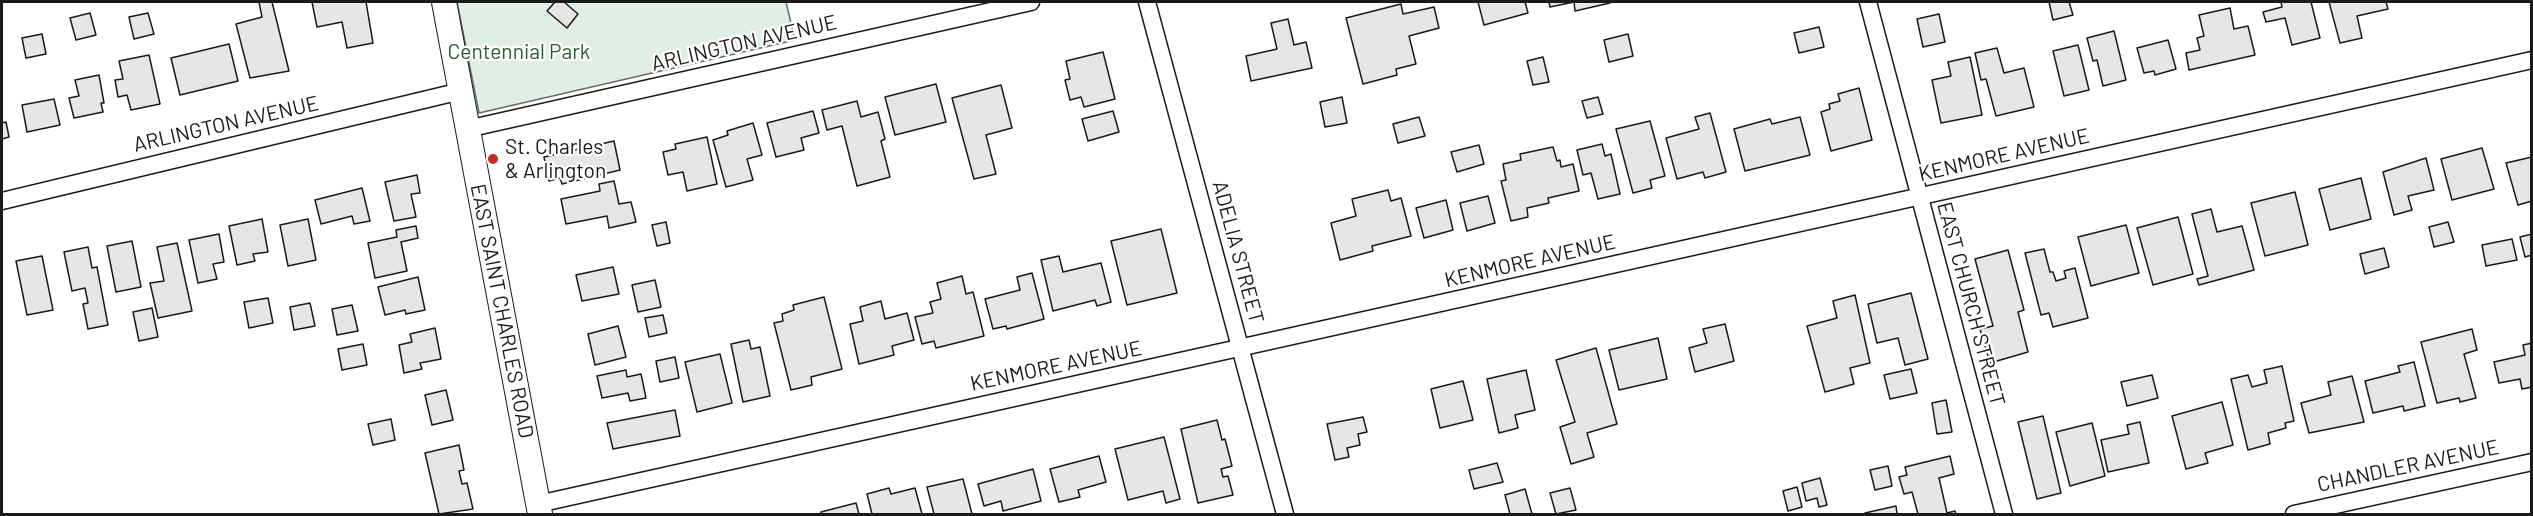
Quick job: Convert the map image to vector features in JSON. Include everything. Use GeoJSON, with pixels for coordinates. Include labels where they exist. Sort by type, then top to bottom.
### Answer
{"type":"FeatureCollection","features":[{"type":"Feature","properties":{"kind":"main road","name":"EAST SAINT CHARLES ROAD"},"geometry":{"type":"LineString","coordinates":[[444,2],[539,509]]}},
{"type":"Feature","properties":{"kind":"street","name":"ARLINGTON AVENUE"},"geometry":{"type":"LineString","coordinates":[[468,129],[1031,2]]}},
{"type":"Feature","properties":{"kind":"street","name":"ADELIA STREET"},"geometry":{"type":"LineString","coordinates":[[1147,2],[1285,514]]}},
{"type":"Feature","properties":{"kind":"street","name":"EAST CHURCH STREET"},"geometry":{"type":"LineString","coordinates":[[1868,2],[2004,514]]}},
{"type":"Feature","properties":{"kind":"street","name":"KENMORE AVENUE"},"geometry":{"type":"LineString","coordinates":[[539,509],[1240,349],[2532,60]]}},
{"type":"Feature","properties":{"kind":"street","name":"ARLINGTON AVENUE"},"geometry":{"type":"LineString","coordinates":[[2,201],[460,91]]}},
{"type":"Feature","properties":{"kind":"street","name":"CHANDLER AVENUE"},"geometry":{"type":"LineString","coordinates":[[2294,514],[2532,462]]}},
{"type":"Feature","properties":{"kind":"green space","name":"Centennial Park"},"geometry":{"type":"Polygon","coordinates":[[[457,2],[786,2],[795,40],[479,113],[457,2]]]}},
{"type":"Feature","properties":{"kind":"building"},"geometry":{"type":"Polygon","coordinates":[[[259,2],[272,2],[289,71],[250,78],[236,24],[262,17],[259,2]]]}},
{"type":"Feature","properties":{"kind":"building"},"geometry":{"type":"Polygon","coordinates":[[[312,2],[366,2],[373,43],[347,48],[342,22],[317,27],[312,2]]]}},
{"type":"Feature","properties":{"kind":"building"},"geometry":{"type":"Polygon","coordinates":[[[555,2],[564,2],[578,14],[567,28],[547,11],[555,2]]]}},
{"type":"Feature","properties":{"kind":"building"},"geometry":{"type":"Polygon","coordinates":[[[1478,2],[1525,2],[1528,13],[1484,25],[1478,2]]]}},
{"type":"Feature","properties":{"kind":"building"},"geometry":{"type":"Polygon","coordinates":[[[1549,2],[1574,2],[1550,7],[1549,2]]]}},
{"type":"Feature","properties":{"kind":"building"},"geometry":{"type":"Polygon","coordinates":[[[1574,2],[1609,2],[1610,3],[1575,11],[1574,2]]]}},
{"type":"Feature","properties":{"kind":"building"},"geometry":{"type":"Polygon","coordinates":[[[2049,2],[2069,2],[2073,15],[2053,20],[2049,2]]]}},
{"type":"Feature","properties":{"kind":"building"},"geometry":{"type":"Polygon","coordinates":[[[2281,2],[2311,2],[2320,38],[2292,45],[2285,18],[2266,22],[2263,12],[2282,7],[2281,2]]]}},
{"type":"Feature","properties":{"kind":"building"},"geometry":{"type":"Polygon","coordinates":[[[2329,2],[2386,2],[2388,9],[2357,16],[2362,38],[2340,43],[2329,2]]]}},
{"type":"Feature","properties":{"kind":"building"},"geometry":{"type":"Polygon","coordinates":[[[1401,4],[1403,14],[1434,7],[1439,28],[1409,36],[1416,64],[1396,69],[1397,75],[1363,84],[1346,18],[1401,4]]]}},
{"type":"Feature","properties":{"kind":"building"},"geometry":{"type":"Polygon","coordinates":[[[2230,8],[2234,29],[2248,26],[2255,55],[2189,70],[2186,53],[2200,50],[2197,38],[2204,36],[2199,15],[2230,8]]]}},
{"type":"Feature","properties":{"kind":"building"},"geometry":{"type":"Polygon","coordinates":[[[90,13],[96,35],[76,40],[70,18],[90,13]]]}},
{"type":"Feature","properties":{"kind":"building"},"geometry":{"type":"Polygon","coordinates":[[[148,13],[154,34],[134,39],[129,17],[148,13]]]}},
{"type":"Feature","properties":{"kind":"building"},"geometry":{"type":"Polygon","coordinates":[[[1939,14],[1945,42],[1923,47],[1917,19],[1939,14]]]}},
{"type":"Feature","properties":{"kind":"building"},"geometry":{"type":"Polygon","coordinates":[[[1288,19],[1294,45],[1306,42],[1312,68],[1251,81],[1246,56],[1277,49],[1271,23],[1288,19]]]}},
{"type":"Feature","properties":{"kind":"building"},"geometry":{"type":"Polygon","coordinates":[[[1819,27],[1824,47],[1799,53],[1794,33],[1819,27]]]}},
{"type":"Feature","properties":{"kind":"building"},"geometry":{"type":"Polygon","coordinates":[[[2114,31],[2126,80],[2103,86],[2097,60],[2093,61],[2087,38],[2114,31]]]}},
{"type":"Feature","properties":{"kind":"building"},"geometry":{"type":"Polygon","coordinates":[[[42,34],[46,54],[26,58],[22,38],[42,34]]]}},
{"type":"Feature","properties":{"kind":"building"},"geometry":{"type":"Polygon","coordinates":[[[1628,34],[1633,56],[1609,62],[1604,40],[1628,34]]]}},
{"type":"Feature","properties":{"kind":"building"},"geometry":{"type":"Polygon","coordinates":[[[2168,40],[2176,69],[2155,75],[2154,71],[2144,73],[2137,48],[2168,40]]]}},
{"type":"Feature","properties":{"kind":"building"},"geometry":{"type":"Polygon","coordinates":[[[229,44],[238,81],[180,95],[171,58],[229,44]]]}},
{"type":"Feature","properties":{"kind":"building"},"geometry":{"type":"Polygon","coordinates":[[[2078,45],[2089,90],[2064,96],[2053,51],[2078,45]]]}},
{"type":"Feature","properties":{"kind":"building"},"geometry":{"type":"Polygon","coordinates":[[[1997,48],[2004,73],[2024,68],[2034,107],[1996,116],[1986,79],[1981,80],[1975,53],[1997,48]]]}},
{"type":"Feature","properties":{"kind":"building"},"geometry":{"type":"Polygon","coordinates":[[[1103,52],[1115,99],[1084,107],[1081,97],[1070,100],[1065,80],[1070,79],[1066,61],[1103,52]]]}},
{"type":"Feature","properties":{"kind":"building"},"geometry":{"type":"Polygon","coordinates":[[[149,55],[160,104],[131,110],[127,95],[118,97],[115,80],[123,79],[119,61],[149,55]]]}},
{"type":"Feature","properties":{"kind":"building"},"geometry":{"type":"Polygon","coordinates":[[[1543,57],[1549,82],[1533,85],[1527,61],[1543,57]]]}},
{"type":"Feature","properties":{"kind":"building"},"geometry":{"type":"Polygon","coordinates":[[[1970,57],[1982,115],[1941,123],[1932,80],[1951,76],[1948,62],[1970,57]]]}},
{"type":"Feature","properties":{"kind":"building"},"geometry":{"type":"Polygon","coordinates":[[[99,75],[104,103],[101,103],[103,112],[74,118],[69,98],[79,96],[75,80],[99,75]]]}},
{"type":"Feature","properties":{"kind":"building"},"geometry":{"type":"Polygon","coordinates":[[[936,84],[946,122],[895,135],[885,97],[936,84]]]}},
{"type":"Feature","properties":{"kind":"building"},"geometry":{"type":"Polygon","coordinates":[[[1001,85],[1012,128],[986,135],[996,174],[974,179],[952,98],[1001,85]]]}},
{"type":"Feature","properties":{"kind":"building"},"geometry":{"type":"Polygon","coordinates":[[[1859,88],[1872,140],[1831,151],[1821,112],[1830,109],[1829,104],[1840,101],[1838,94],[1859,88]]]}},
{"type":"Feature","properties":{"kind":"building"},"geometry":{"type":"Polygon","coordinates":[[[1342,97],[1347,123],[1325,127],[1320,102],[1342,97]]]}},
{"type":"Feature","properties":{"kind":"building"},"geometry":{"type":"Polygon","coordinates":[[[1598,97],[1603,114],[1587,118],[1582,101],[1598,97]]]}},
{"type":"Feature","properties":{"kind":"building"},"geometry":{"type":"Polygon","coordinates":[[[54,99],[60,125],[27,132],[22,105],[54,99]]]}},
{"type":"Feature","properties":{"kind":"building"},"geometry":{"type":"Polygon","coordinates":[[[857,101],[861,117],[878,112],[885,139],[881,141],[890,177],[857,186],[842,126],[827,130],[822,110],[857,101]]]}},
{"type":"Feature","properties":{"kind":"building"},"geometry":{"type":"Polygon","coordinates":[[[813,111],[819,133],[801,138],[804,150],[776,157],[767,123],[813,111]]]}},
{"type":"Feature","properties":{"kind":"building"},"geometry":{"type":"Polygon","coordinates":[[[1113,111],[1119,132],[1088,141],[1082,119],[1113,111]]]}},
{"type":"Feature","properties":{"kind":"building"},"geometry":{"type":"Polygon","coordinates":[[[1710,113],[1726,172],[1705,178],[1703,172],[1677,179],[1666,138],[1699,129],[1695,117],[1710,113]]]}},
{"type":"Feature","properties":{"kind":"building"},"geometry":{"type":"Polygon","coordinates":[[[1419,117],[1425,136],[1398,143],[1393,124],[1419,117]]]}},
{"type":"Feature","properties":{"kind":"building"},"geometry":{"type":"Polygon","coordinates":[[[1800,117],[1810,155],[1745,171],[1734,129],[1770,119],[1772,124],[1800,117]]]}},
{"type":"Feature","properties":{"kind":"building"},"geometry":{"type":"Polygon","coordinates":[[[1650,121],[1665,176],[1650,180],[1652,188],[1633,193],[1616,129],[1650,121]]]}},
{"type":"Feature","properties":{"kind":"building"},"geometry":{"type":"Polygon","coordinates":[[[6,122],[9,137],[2,139],[2,123],[6,122]]]}},
{"type":"Feature","properties":{"kind":"building"},"geometry":{"type":"Polygon","coordinates":[[[753,123],[762,155],[747,159],[753,180],[726,187],[713,140],[728,135],[727,131],[753,123]]]}},
{"type":"Feature","properties":{"kind":"building"},"geometry":{"type":"Polygon","coordinates":[[[707,137],[717,184],[687,191],[683,172],[668,175],[663,152],[676,149],[675,144],[707,137]]]}},
{"type":"Feature","properties":{"kind":"building"},"geometry":{"type":"Polygon","coordinates":[[[614,141],[620,170],[562,184],[560,178],[549,181],[544,157],[614,141]]]}},
{"type":"Feature","properties":{"kind":"building"},"geometry":{"type":"Polygon","coordinates":[[[1602,144],[1605,156],[1611,154],[1620,194],[1598,199],[1591,173],[1583,175],[1577,150],[1602,144]]]}},
{"type":"Feature","properties":{"kind":"building"},"geometry":{"type":"Polygon","coordinates":[[[1479,145],[1484,164],[1457,172],[1451,152],[1479,145]]]}},
{"type":"Feature","properties":{"kind":"building"},"geometry":{"type":"Polygon","coordinates":[[[1553,147],[1561,167],[1573,164],[1579,191],[1548,198],[1549,203],[1527,208],[1528,217],[1511,221],[1501,181],[1506,180],[1503,164],[1521,160],[1520,154],[1553,147]]]}},
{"type":"Feature","properties":{"kind":"building"},"geometry":{"type":"Polygon","coordinates":[[[2482,148],[2494,189],[2452,200],[2441,159],[2482,148]]]}},
{"type":"Feature","properties":{"kind":"building"},"geometry":{"type":"Polygon","coordinates":[[[2532,157],[2532,201],[2518,205],[2506,163],[2532,157]]]}},
{"type":"Feature","properties":{"kind":"building"},"geometry":{"type":"Polygon","coordinates":[[[2426,158],[2434,190],[2408,196],[2412,210],[2394,215],[2383,172],[2426,158]]]}},
{"type":"Feature","properties":{"kind":"building"},"geometry":{"type":"Polygon","coordinates":[[[417,175],[420,193],[411,194],[416,217],[394,221],[385,182],[417,175]]]}},
{"type":"Feature","properties":{"kind":"building"},"geometry":{"type":"Polygon","coordinates":[[[2361,178],[2371,219],[2330,230],[2319,189],[2361,178]]]}},
{"type":"Feature","properties":{"kind":"building"},"geometry":{"type":"Polygon","coordinates":[[[614,181],[619,204],[631,202],[636,222],[609,228],[607,216],[566,224],[561,199],[600,191],[599,184],[614,181]]]}},
{"type":"Feature","properties":{"kind":"building"},"geometry":{"type":"Polygon","coordinates":[[[362,188],[370,221],[354,224],[352,216],[321,224],[315,200],[362,188]]]}},
{"type":"Feature","properties":{"kind":"building"},"geometry":{"type":"Polygon","coordinates":[[[1388,190],[1391,201],[1401,198],[1411,236],[1372,246],[1373,251],[1340,260],[1331,223],[1356,216],[1352,199],[1388,190]]]}},
{"type":"Feature","properties":{"kind":"building"},"geometry":{"type":"Polygon","coordinates":[[[2295,192],[2308,245],[2265,256],[2251,203],[2295,192]]]}},
{"type":"Feature","properties":{"kind":"building"},"geometry":{"type":"Polygon","coordinates":[[[1488,196],[1495,223],[1467,231],[1460,203],[1488,196]]]}},
{"type":"Feature","properties":{"kind":"building"},"geometry":{"type":"Polygon","coordinates":[[[1446,200],[1453,230],[1424,238],[1416,208],[1446,200]]]}},
{"type":"Feature","properties":{"kind":"building"},"geometry":{"type":"Polygon","coordinates":[[[2211,209],[2217,232],[2242,226],[2254,270],[2199,285],[2197,279],[2208,276],[2192,214],[2211,209]]]}},
{"type":"Feature","properties":{"kind":"building"},"geometry":{"type":"Polygon","coordinates":[[[2178,217],[2193,274],[2153,285],[2137,228],[2178,217]]]}},
{"type":"Feature","properties":{"kind":"building"},"geometry":{"type":"Polygon","coordinates":[[[262,219],[268,252],[253,254],[255,261],[237,265],[229,226],[262,219]]]}},
{"type":"Feature","properties":{"kind":"building"},"geometry":{"type":"Polygon","coordinates":[[[308,219],[316,260],[288,266],[280,225],[308,219]]]}},
{"type":"Feature","properties":{"kind":"building"},"geometry":{"type":"Polygon","coordinates":[[[666,222],[670,243],[657,246],[652,225],[666,222]]]}},
{"type":"Feature","properties":{"kind":"building"},"geometry":{"type":"Polygon","coordinates":[[[2448,222],[2454,242],[2434,247],[2429,227],[2448,222]]]}},
{"type":"Feature","properties":{"kind":"building"},"geometry":{"type":"Polygon","coordinates":[[[2126,225],[2139,273],[2091,286],[2078,237],[2126,225]]]}},
{"type":"Feature","properties":{"kind":"building"},"geometry":{"type":"Polygon","coordinates":[[[416,226],[418,238],[401,242],[407,271],[375,278],[368,243],[397,237],[396,230],[416,226]]]}},
{"type":"Feature","properties":{"kind":"building"},"geometry":{"type":"Polygon","coordinates":[[[1161,229],[1177,293],[1127,305],[1111,241],[1161,229]]]}},
{"type":"Feature","properties":{"kind":"building"},"geometry":{"type":"Polygon","coordinates":[[[219,234],[224,262],[213,264],[217,279],[198,283],[189,240],[219,234]]]}},
{"type":"Feature","properties":{"kind":"building"},"geometry":{"type":"Polygon","coordinates":[[[2532,234],[2532,255],[2525,257],[2520,237],[2532,234]]]}},
{"type":"Feature","properties":{"kind":"building"},"geometry":{"type":"Polygon","coordinates":[[[2512,239],[2517,260],[2486,266],[2482,245],[2512,239]]]}},
{"type":"Feature","properties":{"kind":"building"},"geometry":{"type":"Polygon","coordinates":[[[132,241],[141,287],[116,292],[107,246],[132,241]]]}},
{"type":"Feature","properties":{"kind":"building"},"geometry":{"type":"Polygon","coordinates":[[[177,243],[192,311],[158,318],[150,283],[164,281],[157,247],[177,243]]]}},
{"type":"Feature","properties":{"kind":"building"},"geometry":{"type":"Polygon","coordinates":[[[88,247],[92,268],[97,267],[108,325],[88,329],[83,304],[88,303],[85,288],[72,291],[64,252],[88,247]]]}},
{"type":"Feature","properties":{"kind":"building"},"geometry":{"type":"Polygon","coordinates":[[[2384,248],[2389,267],[2365,274],[2360,254],[2384,248]]]}},
{"type":"Feature","properties":{"kind":"building"},"geometry":{"type":"Polygon","coordinates":[[[2044,249],[2050,272],[2053,272],[2056,281],[2066,278],[2064,271],[2075,268],[2088,318],[2053,327],[2049,313],[2041,315],[2025,253],[2044,249]]]}},
{"type":"Feature","properties":{"kind":"building"},"geometry":{"type":"Polygon","coordinates":[[[2008,250],[2024,310],[2018,312],[2028,352],[1990,363],[1980,329],[1993,326],[1975,259],[2008,250]]]}},
{"type":"Feature","properties":{"kind":"building"},"geometry":{"type":"Polygon","coordinates":[[[42,256],[53,310],[27,315],[16,261],[42,256]]]}},
{"type":"Feature","properties":{"kind":"building"},"geometry":{"type":"Polygon","coordinates":[[[1059,256],[1063,272],[1101,263],[1111,302],[1097,306],[1095,300],[1053,311],[1041,260],[1059,256]]]}},
{"type":"Feature","properties":{"kind":"building"},"geometry":{"type":"Polygon","coordinates":[[[613,267],[619,294],[582,301],[576,275],[613,267]]]}},
{"type":"Feature","properties":{"kind":"building"},"geometry":{"type":"Polygon","coordinates":[[[1032,273],[1044,319],[1007,329],[1006,326],[993,329],[985,299],[1020,290],[1017,277],[1032,273]]]}},
{"type":"Feature","properties":{"kind":"building"},"geometry":{"type":"Polygon","coordinates":[[[962,276],[966,294],[973,292],[984,336],[936,348],[934,341],[922,344],[915,317],[933,313],[930,302],[941,299],[937,283],[962,276]]]}},
{"type":"Feature","properties":{"kind":"building"},"geometry":{"type":"Polygon","coordinates":[[[418,277],[425,310],[406,314],[405,310],[385,315],[378,287],[418,277]]]}},
{"type":"Feature","properties":{"kind":"building"},"geometry":{"type":"Polygon","coordinates":[[[655,280],[661,307],[638,312],[632,285],[655,280]]]}},
{"type":"Feature","properties":{"kind":"building"},"geometry":{"type":"Polygon","coordinates":[[[1911,293],[1928,359],[1905,365],[1898,338],[1877,343],[1868,304],[1911,293]]]}},
{"type":"Feature","properties":{"kind":"building"},"geometry":{"type":"Polygon","coordinates":[[[1855,295],[1870,363],[1850,368],[1854,384],[1825,392],[1807,326],[1837,318],[1833,301],[1855,295]]]}},
{"type":"Feature","properties":{"kind":"building"},"geometry":{"type":"Polygon","coordinates":[[[824,297],[842,369],[811,377],[812,385],[791,390],[774,323],[783,321],[782,314],[794,310],[793,305],[824,297]]]}},
{"type":"Feature","properties":{"kind":"building"},"geometry":{"type":"Polygon","coordinates":[[[268,298],[273,323],[249,328],[244,302],[268,298]]]}},
{"type":"Feature","properties":{"kind":"building"},"geometry":{"type":"Polygon","coordinates":[[[881,301],[885,319],[907,313],[914,340],[892,346],[894,355],[859,364],[850,324],[863,321],[860,307],[881,301]]]}},
{"type":"Feature","properties":{"kind":"building"},"geometry":{"type":"Polygon","coordinates":[[[310,303],[315,326],[294,330],[290,307],[310,303]]]}},
{"type":"Feature","properties":{"kind":"building"},"geometry":{"type":"Polygon","coordinates":[[[352,305],[358,331],[337,335],[332,309],[352,305]]]}},
{"type":"Feature","properties":{"kind":"building"},"geometry":{"type":"Polygon","coordinates":[[[152,308],[158,337],[139,341],[133,312],[152,308]]]}},
{"type":"Feature","properties":{"kind":"building"},"geometry":{"type":"Polygon","coordinates":[[[663,315],[667,333],[649,337],[645,318],[663,315]]]}},
{"type":"Feature","properties":{"kind":"building"},"geometry":{"type":"Polygon","coordinates":[[[1725,324],[1734,361],[1695,372],[1689,348],[1707,343],[1703,329],[1725,324]]]}},
{"type":"Feature","properties":{"kind":"building"},"geometry":{"type":"Polygon","coordinates":[[[618,326],[626,357],[595,365],[588,334],[618,326]]]}},
{"type":"Feature","properties":{"kind":"building"},"geometry":{"type":"Polygon","coordinates":[[[435,328],[441,359],[420,363],[422,369],[404,373],[399,345],[412,342],[410,334],[435,328]]]}},
{"type":"Feature","properties":{"kind":"building"},"geometry":{"type":"Polygon","coordinates":[[[2472,329],[2477,350],[2464,354],[2476,398],[2460,402],[2459,398],[2437,403],[2421,342],[2472,329]]]}},
{"type":"Feature","properties":{"kind":"building"},"geometry":{"type":"Polygon","coordinates":[[[1658,338],[1667,379],[1619,390],[1609,350],[1658,338]]]}},
{"type":"Feature","properties":{"kind":"building"},"geometry":{"type":"Polygon","coordinates":[[[749,340],[751,349],[760,347],[770,396],[743,402],[731,344],[749,340]]]}},
{"type":"Feature","properties":{"kind":"building"},"geometry":{"type":"Polygon","coordinates":[[[2532,343],[2532,387],[2522,389],[2520,379],[2499,383],[2494,362],[2525,355],[2523,345],[2532,343]]]}},
{"type":"Feature","properties":{"kind":"building"},"geometry":{"type":"Polygon","coordinates":[[[363,344],[367,365],[342,370],[338,349],[363,344]]]}},
{"type":"Feature","properties":{"kind":"building"},"geometry":{"type":"Polygon","coordinates":[[[1596,348],[1617,424],[1587,433],[1594,457],[1571,464],[1560,427],[1575,422],[1556,360],[1596,348]]]}},
{"type":"Feature","properties":{"kind":"building"},"geometry":{"type":"Polygon","coordinates":[[[720,354],[732,403],[697,412],[685,362],[720,354]]]}},
{"type":"Feature","properties":{"kind":"building"},"geometry":{"type":"Polygon","coordinates":[[[675,357],[679,378],[660,382],[656,361],[675,357]]]}},
{"type":"Feature","properties":{"kind":"building"},"geometry":{"type":"Polygon","coordinates":[[[2414,362],[2425,406],[2404,411],[2403,406],[2373,413],[2365,381],[2400,372],[2398,366],[2414,362]]]}},
{"type":"Feature","properties":{"kind":"building"},"geometry":{"type":"Polygon","coordinates":[[[2282,366],[2294,421],[2285,423],[2286,428],[2268,433],[2270,444],[2248,450],[2231,379],[2248,375],[2252,387],[2267,383],[2264,370],[2282,366]]]}},
{"type":"Feature","properties":{"kind":"building"},"geometry":{"type":"Polygon","coordinates":[[[1911,369],[1917,393],[1890,399],[1884,375],[1911,369]]]}},
{"type":"Feature","properties":{"kind":"building"},"geometry":{"type":"Polygon","coordinates":[[[626,370],[627,377],[641,374],[646,398],[630,401],[628,393],[602,398],[597,376],[626,370]]]}},
{"type":"Feature","properties":{"kind":"building"},"geometry":{"type":"Polygon","coordinates":[[[1526,370],[1535,410],[1515,415],[1518,428],[1499,433],[1487,379],[1526,370]]]}},
{"type":"Feature","properties":{"kind":"building"},"geometry":{"type":"Polygon","coordinates":[[[2152,375],[2158,398],[2127,406],[2121,382],[2152,375]]]}},
{"type":"Feature","properties":{"kind":"building"},"geometry":{"type":"Polygon","coordinates":[[[2352,376],[2364,422],[2309,433],[2301,403],[2331,395],[2328,382],[2352,376]]]}},
{"type":"Feature","properties":{"kind":"building"},"geometry":{"type":"Polygon","coordinates":[[[1463,381],[1473,420],[1440,428],[1431,389],[1463,381]]]}},
{"type":"Feature","properties":{"kind":"building"},"geometry":{"type":"Polygon","coordinates":[[[446,390],[453,420],[432,425],[425,395],[446,390]]]}},
{"type":"Feature","properties":{"kind":"building"},"geometry":{"type":"Polygon","coordinates":[[[1946,400],[1952,432],[1937,434],[1932,403],[1946,400]]]}},
{"type":"Feature","properties":{"kind":"building"},"geometry":{"type":"Polygon","coordinates":[[[2222,402],[2233,445],[2205,453],[2208,463],[2186,469],[2172,416],[2222,402]]]}},
{"type":"Feature","properties":{"kind":"building"},"geometry":{"type":"Polygon","coordinates":[[[675,410],[680,436],[613,449],[607,423],[675,410]]]}},
{"type":"Feature","properties":{"kind":"building"},"geometry":{"type":"Polygon","coordinates":[[[2043,416],[2061,493],[2037,499],[2018,422],[2043,416]]]}},
{"type":"Feature","properties":{"kind":"building"},"geometry":{"type":"Polygon","coordinates":[[[1363,417],[1367,432],[1358,434],[1360,445],[1347,448],[1349,457],[1335,460],[1327,424],[1363,417]]]}},
{"type":"Feature","properties":{"kind":"building"},"geometry":{"type":"Polygon","coordinates":[[[391,419],[395,440],[373,445],[368,424],[391,419]]]}},
{"type":"Feature","properties":{"kind":"building"},"geometry":{"type":"Polygon","coordinates":[[[1217,420],[1232,466],[1221,469],[1223,477],[1228,476],[1233,495],[1198,503],[1181,429],[1217,420]]]}},
{"type":"Feature","properties":{"kind":"building"},"geometry":{"type":"Polygon","coordinates":[[[2140,422],[2149,463],[2108,472],[2101,440],[2129,434],[2127,425],[2140,422]]]}},
{"type":"Feature","properties":{"kind":"building"},"geometry":{"type":"Polygon","coordinates":[[[2092,423],[2105,476],[2070,486],[2056,432],[2092,423]]]}},
{"type":"Feature","properties":{"kind":"building"},"geometry":{"type":"Polygon","coordinates":[[[1164,437],[1180,499],[1166,503],[1163,491],[1128,500],[1115,449],[1164,437]]]}},
{"type":"Feature","properties":{"kind":"building"},"geometry":{"type":"Polygon","coordinates":[[[459,445],[464,470],[459,471],[462,484],[467,483],[473,509],[439,514],[425,453],[459,445]]]}},
{"type":"Feature","properties":{"kind":"building"},"geometry":{"type":"Polygon","coordinates":[[[1099,456],[1106,482],[1078,490],[1080,497],[1059,502],[1050,469],[1099,456]]]}},
{"type":"Feature","properties":{"kind":"building"},"geometry":{"type":"Polygon","coordinates":[[[1950,456],[1954,474],[1939,478],[1947,513],[1955,511],[1956,514],[1918,514],[1912,492],[1904,494],[1899,477],[1907,475],[1905,467],[1950,456]]]}},
{"type":"Feature","properties":{"kind":"building"},"geometry":{"type":"Polygon","coordinates":[[[1497,463],[1503,482],[1474,489],[1469,470],[1497,463]]]}},
{"type":"Feature","properties":{"kind":"building"},"geometry":{"type":"Polygon","coordinates":[[[1888,466],[1892,486],[1875,490],[1870,470],[1888,466]]]}},
{"type":"Feature","properties":{"kind":"building"},"geometry":{"type":"Polygon","coordinates":[[[1033,469],[1041,501],[1003,511],[1001,501],[984,506],[978,484],[1033,469]]]}},
{"type":"Feature","properties":{"kind":"building"},"geometry":{"type":"Polygon","coordinates":[[[1820,478],[1827,505],[1819,507],[1817,498],[1806,501],[1802,483],[1820,478]]]}},
{"type":"Feature","properties":{"kind":"building"},"geometry":{"type":"Polygon","coordinates":[[[963,479],[972,514],[934,514],[927,487],[963,479]]]}},
{"type":"Feature","properties":{"kind":"building"},"geometry":{"type":"Polygon","coordinates":[[[1797,487],[1802,507],[1788,511],[1783,491],[1797,487]]]}},
{"type":"Feature","properties":{"kind":"building"},"geometry":{"type":"Polygon","coordinates":[[[889,488],[891,494],[915,488],[922,514],[872,514],[867,494],[889,488]]]}},
{"type":"Feature","properties":{"kind":"building"},"geometry":{"type":"Polygon","coordinates":[[[1570,488],[1576,510],[1556,514],[1550,493],[1570,488]]]}},
{"type":"Feature","properties":{"kind":"building"},"geometry":{"type":"Polygon","coordinates":[[[1525,489],[1532,514],[1510,514],[1505,495],[1525,489]]]}},
{"type":"Feature","properties":{"kind":"building"},"geometry":{"type":"Polygon","coordinates":[[[856,503],[859,514],[821,514],[821,512],[856,503]]]}},
{"type":"Feature","properties":{"kind":"building"},"geometry":{"type":"Polygon","coordinates":[[[1896,506],[1897,514],[1865,514],[1865,513],[1896,506]]]}},
{"type":"Feature","properties":{"kind":"place","name":"St. Charles & Arlington"},"geometry":{"type":"Point","coordinates":[493,159]}}]}
